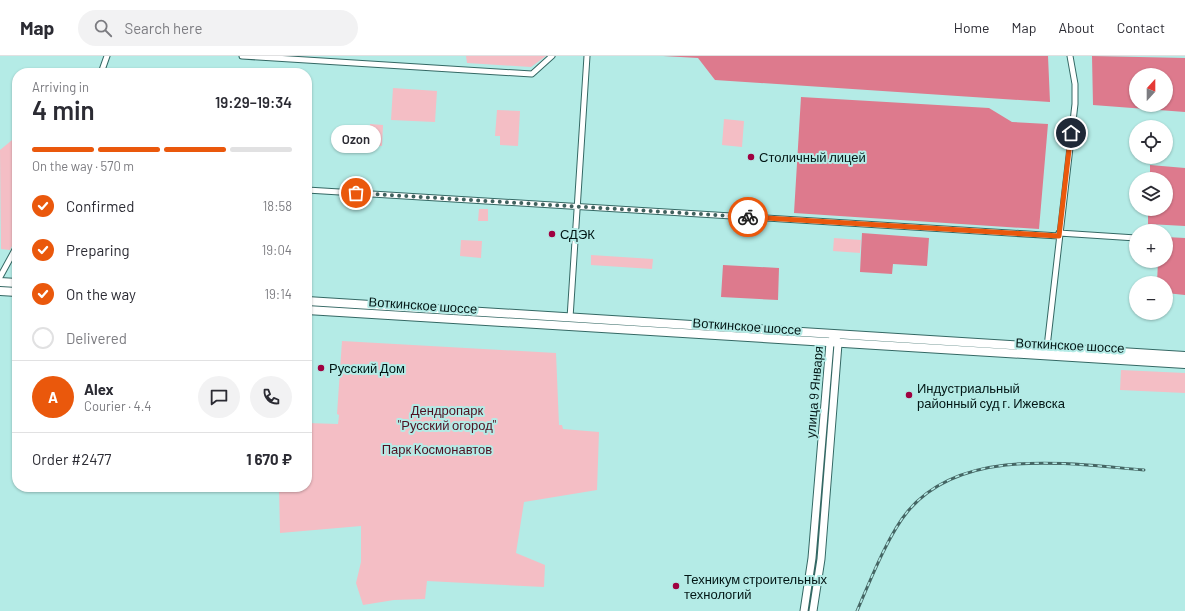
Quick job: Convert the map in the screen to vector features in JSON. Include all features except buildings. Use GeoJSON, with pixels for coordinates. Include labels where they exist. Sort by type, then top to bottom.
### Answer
{"type":"FeatureCollection","features":[{"type":"Feature","properties":{"kind":"main road"},"geometry":{"type":"LineString","coordinates":[[0,282],[12,283]]}},
{"type":"Feature","properties":{"kind":"main road"},"geometry":{"type":"LineString","coordinates":[[0,291],[12,292]]}},
{"type":"Feature","properties":{"kind":"main road","name":"Воткинское шоссе"},"geometry":{"type":"LineString","coordinates":[[312,301],[1185,356]]}},
{"type":"Feature","properties":{"kind":"main road","name":"Воткинское шоссе"},"geometry":{"type":"LineString","coordinates":[[312,310],[834,344],[1185,364]]}},
{"type":"Feature","properties":{"kind":"main road","name":"улица 9 Января"},"geometry":{"type":"LineString","coordinates":[[804,611],[813,543],[835,334]]}},
{"type":"Feature","properties":{"kind":"main road","name":"улица 9 Января"},"geometry":{"type":"LineString","coordinates":[[813,611],[822,544],[834,344]]}},
{"type":"Feature","properties":{"kind":"main road"},"geometry":{"type":"LineString","coordinates":[[813,543],[822,544]]}},
{"type":"Feature","properties":{"kind":"street"},"geometry":{"type":"LineString","coordinates":[[103,68],[107,56]]}},
{"type":"Feature","properties":{"kind":"street"},"geometry":{"type":"LineString","coordinates":[[242,56],[532,74],[552,56]]}},
{"type":"Feature","properties":{"kind":"street"},"geometry":{"type":"LineString","coordinates":[[570,318],[587,56]]}},
{"type":"Feature","properties":{"kind":"street"},"geometry":{"type":"LineString","coordinates":[[1047,347],[1075,104],[1070,56]]}},
{"type":"Feature","properties":{"kind":"street"},"geometry":{"type":"LineString","coordinates":[[312,190],[1129,238]]}},
{"type":"Feature","properties":{"kind":"street"},"geometry":{"type":"LineString","coordinates":[[0,277],[12,260]]}},
{"type":"Feature","properties":{"kind":"green space"},"geometry":{"type":"Polygon","coordinates":[[[466,56],[546,56],[531,67],[467,63],[466,56]]]}},
{"type":"Feature","properties":{"kind":"green space"},"geometry":{"type":"Polygon","coordinates":[[[393,88],[437,91],[435,122],[391,120],[393,88]]]}},
{"type":"Feature","properties":{"kind":"green space"},"geometry":{"type":"Polygon","coordinates":[[[497,110],[520,111],[518,146],[500,145],[500,136],[495,136],[497,110]]]}},
{"type":"Feature","properties":{"kind":"green space"},"geometry":{"type":"Polygon","coordinates":[[[724,119],[744,121],[742,147],[722,145],[724,119]]]}},
{"type":"Feature","properties":{"kind":"green space"},"geometry":{"type":"Polygon","coordinates":[[[370,124],[383,125],[382,146],[369,145],[370,124]]]}},
{"type":"Feature","properties":{"kind":"green space"},"geometry":{"type":"Polygon","coordinates":[[[12,140],[12,246],[10,250],[1,249],[0,150],[12,140]]]}},
{"type":"Feature","properties":{"kind":"green space"},"geometry":{"type":"Polygon","coordinates":[[[479,209],[488,209],[488,221],[478,221],[479,209]]]}},
{"type":"Feature","properties":{"kind":"green space"},"geometry":{"type":"Polygon","coordinates":[[[834,238],[861,240],[860,253],[833,251],[834,238]]]}},
{"type":"Feature","properties":{"kind":"green space"},"geometry":{"type":"Polygon","coordinates":[[[461,240],[482,241],[481,258],[460,256],[461,240]]]}},
{"type":"Feature","properties":{"kind":"green space"},"geometry":{"type":"Polygon","coordinates":[[[591,255],[653,259],[652,269],[591,265],[591,255]]]}},
{"type":"Feature","properties":{"kind":"green space","name":"Парк Космонавтов"},"geometry":{"type":"Polygon","coordinates":[[[342,341],[556,353],[559,425],[562,425],[563,429],[599,432],[597,490],[524,502],[516,553],[545,565],[544,587],[427,581],[425,599],[394,600],[363,605],[356,583],[361,562],[361,526],[280,533],[279,492],[312,492],[312,423],[338,424],[339,415],[337,414],[342,341]]]}},
{"type":"Feature","properties":{"kind":"green space"},"geometry":{"type":"Polygon","coordinates":[[[1121,370],[1185,373],[1185,393],[1120,390],[1121,370]]]}},
{"type":"Feature","properties":{"kind":"shaded area"},"geometry":{"type":"Polygon","coordinates":[[[663,56],[1048,56],[1050,102],[715,80],[698,58],[663,56]]]}},
{"type":"Feature","properties":{"kind":"shaded area"},"geometry":{"type":"Polygon","coordinates":[[[1092,56],[1185,58],[1185,112],[1173,111],[1173,68],[1129,68],[1129,108],[1093,105],[1092,56]]]}},
{"type":"Feature","properties":{"kind":"shaded area"},"geometry":{"type":"Polygon","coordinates":[[[801,97],[989,108],[1012,122],[1048,124],[1039,229],[794,213],[801,97]]]}},
{"type":"Feature","properties":{"kind":"shaded area"},"geometry":{"type":"Polygon","coordinates":[[[1150,165],[1185,168],[1185,226],[1173,225],[1173,224],[1148,224],[1148,216],[1173,216],[1173,172],[1150,172],[1150,165]]]}},
{"type":"Feature","properties":{"kind":"shaded area"},"geometry":{"type":"Polygon","coordinates":[[[862,233],[929,238],[927,266],[893,264],[892,274],[860,272],[862,233]]]}},
{"type":"Feature","properties":{"kind":"shaded area"},"geometry":{"type":"Polygon","coordinates":[[[1173,237],[1185,238],[1185,295],[1173,294],[1173,276],[1157,276],[1158,268],[1173,268],[1173,237]]]}},
{"type":"Feature","properties":{"kind":"shaded area"},"geometry":{"type":"Polygon","coordinates":[[[723,265],[779,268],[778,300],[721,297],[723,265]]]}},
{"type":"Feature","properties":{"kind":"railway"},"geometry":{"type":"LineString","coordinates":[[857,611],[893,533],[908,511],[931,490],[958,476],[987,468],[1019,464],[1051,463],[1144,470]]}},
{"type":"Feature","properties":{"kind":"way so far"},"geometry":{"type":"LineString","coordinates":[[356,193],[748,217]]}},
{"type":"Feature","properties":{"kind":"place","name":"Столичный лицей"},"geometry":{"type":"Point","coordinates":[751,157]}},
{"type":"Feature","properties":{"kind":"place","name":"Ozon"},"geometry":{"type":"Point","coordinates":[356,193]}},
{"type":"Feature","properties":{"kind":"place","name":"СДЭК"},"geometry":{"type":"Point","coordinates":[552,234]}},
{"type":"Feature","properties":{"kind":"place","name":"Русский Дом"},"geometry":{"type":"Point","coordinates":[321,368]}},
{"type":"Feature","properties":{"kind":"place","name":"Индустриальный районный суд г. Ижевска"},"geometry":{"type":"Point","coordinates":[909,395]}},
{"type":"Feature","properties":{"kind":"place","name":"Техникум строительных технологий"},"geometry":{"type":"Point","coordinates":[676,586]}},
{"type":"Feature","properties":{"kind":"route"},"geometry":{"type":"LineString","coordinates":[[748,217],[1059,236],[1071,133]]}},
{"type":"Feature","properties":{"kind":"park label","name":"Дендропарк \"Русский огород\""},"geometry":{"type":"Point","coordinates":[447,418]}}]}
